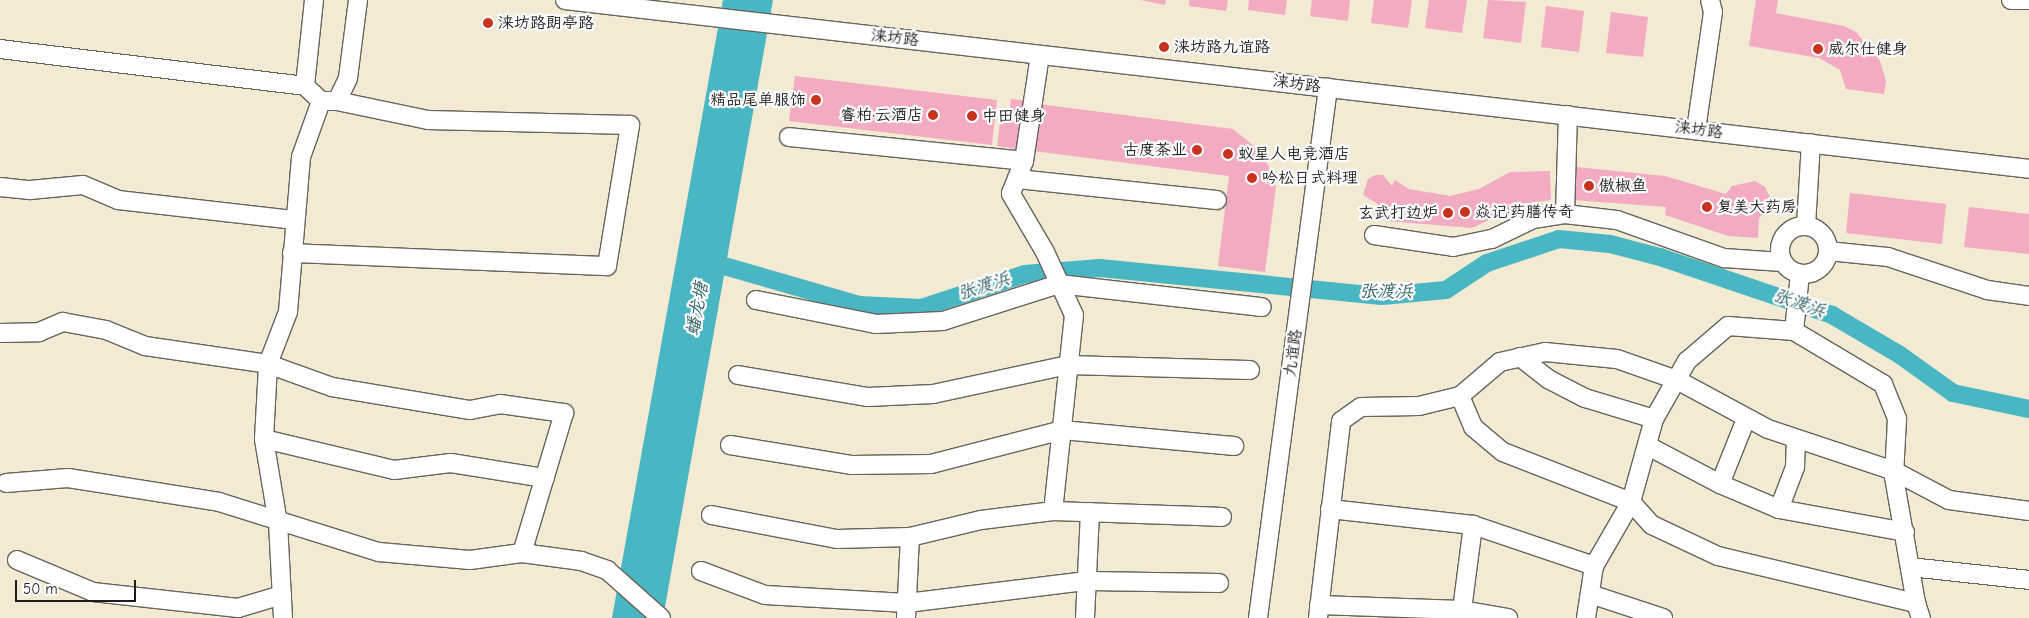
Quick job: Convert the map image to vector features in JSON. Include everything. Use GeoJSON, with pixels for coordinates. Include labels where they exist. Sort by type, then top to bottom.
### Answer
{"type":"FeatureCollection","features":[{"type":"Feature","properties":{"kind":"street"},"geometry":{"type":"LineString","coordinates":[[305,86],[314,0]]}},
{"type":"Feature","properties":{"kind":"street"},"geometry":{"type":"LineString","coordinates":[[283,618],[278,523],[264,439],[268,364],[288,312],[293,220],[301,157],[329,101],[348,78],[358,0]]}},
{"type":"Feature","properties":{"kind":"street","name":"涞坊路"},"geometry":{"type":"LineString","coordinates":[[565,0],[2029,169]]}},
{"type":"Feature","properties":{"kind":"street"},"geometry":{"type":"LineString","coordinates":[[1696,130],[1712,12],[1710,0]]}},
{"type":"Feature","properties":{"kind":"street"},"geometry":{"type":"LineString","coordinates":[[2011,0],[2028,0]]}},
{"type":"Feature","properties":{"kind":"street"},"geometry":{"type":"LineString","coordinates":[[0,49],[305,86],[329,101],[428,120],[630,126],[607,266],[292,254]]}},
{"type":"Feature","properties":{"kind":"street"},"geometry":{"type":"LineString","coordinates":[[1040,55],[1024,161],[1011,194],[1045,252],[1074,315],[1053,511]]}},
{"type":"Feature","properties":{"kind":"street","name":"九谊路"},"geometry":{"type":"LineString","coordinates":[[1258,618],[1328,88]]}},
{"type":"Feature","properties":{"kind":"street"},"geometry":{"type":"LineString","coordinates":[[1565,214],[1568,115]]}},
{"type":"Feature","properties":{"kind":"street"},"geometry":{"type":"LineString","coordinates":[[789,137],[1024,161]]}},
{"type":"Feature","properties":{"kind":"street"},"geometry":{"type":"LineString","coordinates":[[1806,226],[1811,144]]}},
{"type":"Feature","properties":{"kind":"street"},"geometry":{"type":"LineString","coordinates":[[1017,179],[1217,200]]}},
{"type":"Feature","properties":{"kind":"street"},"geometry":{"type":"LineString","coordinates":[[0,187],[30,190],[83,185],[118,200],[293,220]]}},
{"type":"Feature","properties":{"kind":"street"},"geometry":{"type":"LineString","coordinates":[[1374,235],[1453,247],[1492,239],[1533,219],[1565,214],[1616,220],[1724,258],[1782,262],[1800,274],[1816,272],[1826,259],[1828,251],[1819,232],[1806,226],[1792,229],[1782,240],[1782,262]]}},
{"type":"Feature","properties":{"kind":"street"},"geometry":{"type":"LineString","coordinates":[[1828,251],[1888,257],[1987,290],[2029,296]]}},
{"type":"Feature","properties":{"kind":"street"},"geometry":{"type":"LineString","coordinates":[[1794,331],[1800,274]]}},
{"type":"Feature","properties":{"kind":"street"},"geometry":{"type":"LineString","coordinates":[[756,300],[876,324],[943,320],[1060,284],[1262,307]]}},
{"type":"Feature","properties":{"kind":"street"},"geometry":{"type":"LineString","coordinates":[[0,333],[39,332],[63,322],[106,330],[145,346],[268,364],[332,386],[470,410],[500,404],[564,413],[522,553]]}},
{"type":"Feature","properties":{"kind":"street"},"geometry":{"type":"LineString","coordinates":[[1460,396],[1473,427],[1503,452],[1631,502],[1652,525],[1718,556],[1919,610],[1894,471],[1898,420],[1883,384],[1794,331],[1728,326],[1687,361],[1654,419],[1631,502],[1594,566],[1586,618]]}},
{"type":"Feature","properties":{"kind":"street"},"geometry":{"type":"LineString","coordinates":[[1508,618],[1462,610],[1318,611],[1341,421],[1360,407],[1419,406],[1460,396],[1500,362],[1520,357],[1545,352],[1617,358],[1677,380],[1746,418],[1796,439],[1894,471],[1950,500],[2029,511]]}},
{"type":"Feature","properties":{"kind":"street"},"geometry":{"type":"LineString","coordinates":[[1520,357],[1548,379],[1585,398],[1654,419]]}},
{"type":"Feature","properties":{"kind":"street"},"geometry":{"type":"LineString","coordinates":[[738,375],[868,397],[933,394],[1068,365],[1250,370]]}},
{"type":"Feature","properties":{"kind":"street"},"geometry":{"type":"LineString","coordinates":[[1720,484],[1746,418]]}},
{"type":"Feature","properties":{"kind":"street"},"geometry":{"type":"LineString","coordinates":[[730,445],[852,465],[931,464],[1062,430],[1234,446]]}},
{"type":"Feature","properties":{"kind":"street"},"geometry":{"type":"LineString","coordinates":[[264,439],[394,470],[451,463],[546,478]]}},
{"type":"Feature","properties":{"kind":"street"},"geometry":{"type":"LineString","coordinates":[[1779,509],[1795,467],[1796,439]]}},
{"type":"Feature","properties":{"kind":"street"},"geometry":{"type":"LineString","coordinates":[[1648,446],[1720,484],[1779,509],[1905,532]]}},
{"type":"Feature","properties":{"kind":"street"},"geometry":{"type":"LineString","coordinates":[[6,483],[68,478],[218,502],[278,523],[379,552],[470,560],[522,553],[581,561],[607,570],[661,618]]}},
{"type":"Feature","properties":{"kind":"street"},"geometry":{"type":"LineString","coordinates":[[1330,509],[1473,525],[1594,566]]}},
{"type":"Feature","properties":{"kind":"street"},"geometry":{"type":"LineString","coordinates":[[711,515],[837,540],[910,537],[981,520],[1053,511],[1222,517]]}},
{"type":"Feature","properties":{"kind":"street"},"geometry":{"type":"LineString","coordinates":[[1085,618],[1090,512]]}},
{"type":"Feature","properties":{"kind":"street"},"geometry":{"type":"LineString","coordinates":[[1462,610],[1473,525]]}},
{"type":"Feature","properties":{"kind":"street"},"geometry":{"type":"LineString","coordinates":[[906,610],[910,537]]}},
{"type":"Feature","properties":{"kind":"street"},"geometry":{"type":"LineString","coordinates":[[17,560],[93,592],[238,608],[282,595]]}},
{"type":"Feature","properties":{"kind":"street"},"geometry":{"type":"LineString","coordinates":[[1910,567],[2029,580]]}},
{"type":"Feature","properties":{"kind":"street"},"geometry":{"type":"LineString","coordinates":[[701,571],[765,594],[906,610],[1087,581],[1219,583]]}},
{"type":"Feature","properties":{"kind":"street"},"geometry":{"type":"LineString","coordinates":[[1590,594],[1663,618]]}},
{"type":"Feature","properties":{"kind":"water","name":"蟠龙塘"},"geometry":{"type":"Polygon","coordinates":[[[723,0],[773,0],[663,618],[612,618],[723,0]]]}},
{"type":"Feature","properties":{"kind":"building"},"geometry":{"type":"Polygon","coordinates":[[[1140,0],[1166,0],[1165,5],[1140,0]]]}},
{"type":"Feature","properties":{"kind":"building"},"geometry":{"type":"Polygon","coordinates":[[[1189,0],[1228,0],[1226,11],[1189,6],[1189,0]]]}},
{"type":"Feature","properties":{"kind":"building"},"geometry":{"type":"Polygon","coordinates":[[[1249,0],[1287,0],[1285,15],[1248,10],[1249,0]]]}},
{"type":"Feature","properties":{"kind":"building"},"geometry":{"type":"Polygon","coordinates":[[[1312,0],[1350,0],[1348,21],[1310,16],[1312,0]]]}},
{"type":"Feature","properties":{"kind":"building"},"geometry":{"type":"Polygon","coordinates":[[[1374,0],[1412,0],[1408,28],[1371,23],[1374,0]]]}},
{"type":"Feature","properties":{"kind":"building"},"geometry":{"type":"Polygon","coordinates":[[[1429,0],[1467,0],[1462,33],[1425,28],[1429,0]]]}},
{"type":"Feature","properties":{"kind":"building"},"geometry":{"type":"Polygon","coordinates":[[[1488,0],[1526,2],[1521,43],[1483,38],[1488,0]]]}},
{"type":"Feature","properties":{"kind":"building","name":"威尔仕健身"},"geometry":{"type":"Polygon","coordinates":[[[1756,0],[1778,0],[1776,13],[1844,26],[1856,32],[1880,61],[1886,81],[1884,94],[1846,89],[1840,70],[1819,58],[1749,46],[1756,0]]]}},
{"type":"Feature","properties":{"kind":"building"},"geometry":{"type":"Polygon","coordinates":[[[1546,6],[1584,11],[1579,52],[1541,47],[1546,6]]]}},
{"type":"Feature","properties":{"kind":"building"},"geometry":{"type":"Polygon","coordinates":[[[1611,12],[1648,17],[1643,57],[1606,53],[1611,12]]]}},
{"type":"Feature","properties":{"kind":"building"},"geometry":{"type":"Polygon","coordinates":[[[795,76],[997,100],[992,145],[789,121],[795,76]]]}},
{"type":"Feature","properties":{"kind":"building"},"geometry":{"type":"Polygon","coordinates":[[[1011,99],[1031,101],[1024,150],[997,146],[1000,123],[1008,123],[1011,99]]]}},
{"type":"Feature","properties":{"kind":"building"},"geometry":{"type":"Polygon","coordinates":[[[1039,104],[1233,129],[1254,146],[1268,165],[1276,187],[1265,272],[1218,266],[1229,176],[1033,151],[1039,104]]]}},
{"type":"Feature","properties":{"kind":"building"},"geometry":{"type":"Polygon","coordinates":[[[1576,167],[1665,176],[1726,194],[1732,186],[1755,181],[1765,187],[1770,197],[1769,208],[1759,218],[1758,238],[1728,236],[1665,215],[1666,207],[1573,200],[1576,167]]]}},
{"type":"Feature","properties":{"kind":"building"},"geometry":{"type":"Polygon","coordinates":[[[1550,171],[1551,200],[1523,204],[1472,228],[1387,221],[1373,212],[1378,204],[1363,195],[1368,179],[1375,175],[1383,175],[1392,186],[1395,180],[1409,189],[1450,196],[1479,189],[1510,172],[1550,171]]]}},
{"type":"Feature","properties":{"kind":"building"},"geometry":{"type":"Polygon","coordinates":[[[1850,193],[1946,204],[1942,244],[1846,233],[1850,193]]]}},
{"type":"Feature","properties":{"kind":"building"},"geometry":{"type":"Polygon","coordinates":[[[1969,207],[2029,214],[2029,254],[1964,247],[1969,207]]]}},
{"type":"Feature","properties":{"kind":"waterway","name":"张渡浜"},"geometry":{"type":"LineString","coordinates":[[707,261],[859,305],[921,308],[1025,274],[1100,268],[1382,296],[1446,290],[1487,263],[1559,239],[1610,244],[1660,257],[1832,315],[1900,355],[1953,393],[2029,409]]}},
{"type":"Feature","properties":{"kind":"place","name":"涞坊路朗亭路"},"geometry":{"type":"Point","coordinates":[488,23]}},
{"type":"Feature","properties":{"kind":"place","name":"涞坊路九谊路"},"geometry":{"type":"Point","coordinates":[1164,47]}},
{"type":"Feature","properties":{"kind":"place","name":"威尔仕健身"},"geometry":{"type":"Point","coordinates":[1818,49]}},
{"type":"Feature","properties":{"kind":"place","name":"精品尾单服饰"},"geometry":{"type":"Point","coordinates":[816,100]}},
{"type":"Feature","properties":{"kind":"place","name":"睿柏·云酒店"},"geometry":{"type":"Point","coordinates":[933,115]}},
{"type":"Feature","properties":{"kind":"place","name":"中田健身"},"geometry":{"type":"Point","coordinates":[972,116]}},
{"type":"Feature","properties":{"kind":"place","name":"古度茶业"},"geometry":{"type":"Point","coordinates":[1197,150]}},
{"type":"Feature","properties":{"kind":"place","name":"蚁星人电竞酒店"},"geometry":{"type":"Point","coordinates":[1228,154]}},
{"type":"Feature","properties":{"kind":"place","name":"吟松日式料理"},"geometry":{"type":"Point","coordinates":[1252,178]}},
{"type":"Feature","properties":{"kind":"place","name":"傲椒鱼"},"geometry":{"type":"Point","coordinates":[1589,186]}},
{"type":"Feature","properties":{"kind":"place","name":"复美大药房"},"geometry":{"type":"Point","coordinates":[1707,207]}},
{"type":"Feature","properties":{"kind":"place","name":"焱记·药膳传奇"},"geometry":{"type":"Point","coordinates":[1465,212]}},
{"type":"Feature","properties":{"kind":"place","name":"玄武打边炉"},"geometry":{"type":"Point","coordinates":[1448,213]}}]}
